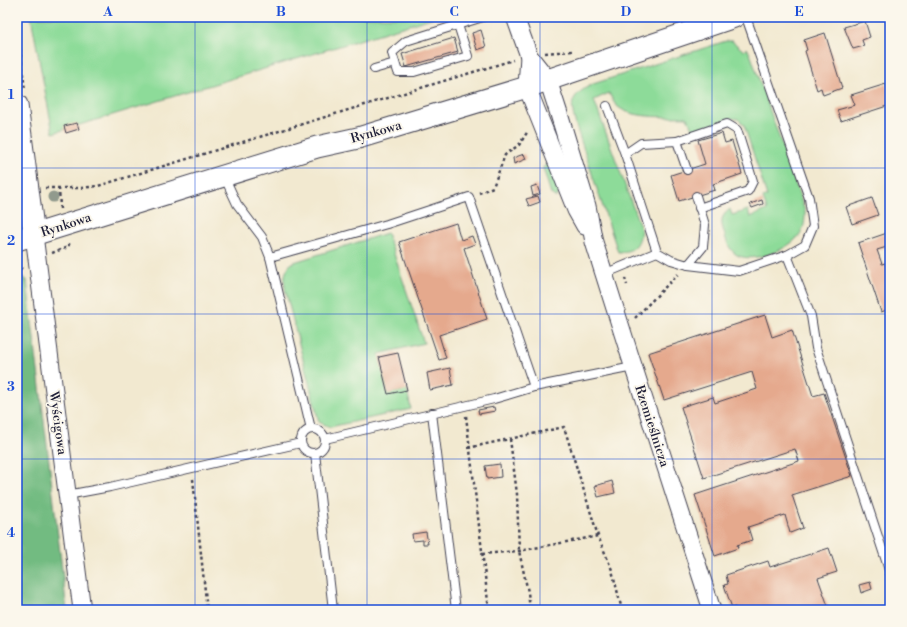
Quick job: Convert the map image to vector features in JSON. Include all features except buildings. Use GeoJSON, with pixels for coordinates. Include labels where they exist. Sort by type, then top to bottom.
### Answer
{"type":"FeatureCollection","features":[{"type":"Feature","properties":{"kind":"street"},"geometry":{"type":"LineString","coordinates":[[515,17],[527,87]]}},
{"type":"Feature","properties":{"kind":"street","name":"Rynkowa"},"geometry":{"type":"LineString","coordinates":[[25,238],[316,147],[358,138],[527,87],[734,17]]}},
{"type":"Feature","properties":{"kind":"street"},"geometry":{"type":"LineString","coordinates":[[522,58],[548,80]]}},
{"type":"Feature","properties":{"kind":"street","name":"Rzemieślnicza"},"geometry":{"type":"LineString","coordinates":[[548,80],[587,206],[594,242],[712,610]]}},
{"type":"Feature","properties":{"kind":"street","name":"Rzemieślnicza"},"geometry":{"type":"LineString","coordinates":[[527,87],[576,210],[594,242]]}},
{"type":"Feature","properties":{"kind":"street"},"geometry":{"type":"LineString","coordinates":[[17,105],[25,238]]}},
{"type":"Feature","properties":{"kind":"street","name":"Wyścigowa"},"geometry":{"type":"LineString","coordinates":[[25,238],[67,495],[82,610]]}},
{"type":"Feature","properties":{"kind":"lane"},"geometry":{"type":"LineString","coordinates":[[458,25],[468,56],[414,72],[398,72],[392,53],[406,41],[483,17]]}},
{"type":"Feature","properties":{"kind":"lane"},"geometry":{"type":"LineString","coordinates":[[607,106],[625,154],[657,252],[671,260],[688,265],[739,271],[787,255],[805,245],[813,226],[809,198],[746,17]]}},
{"type":"Feature","properties":{"kind":"lane"},"geometry":{"type":"LineString","coordinates":[[374,69],[395,63]]}},
{"type":"Feature","properties":{"kind":"lane"},"geometry":{"type":"LineString","coordinates":[[625,154],[641,143],[677,140],[727,124],[737,130],[753,180],[748,192],[699,208]]}},
{"type":"Feature","properties":{"kind":"lane"},"geometry":{"type":"LineString","coordinates":[[677,140],[687,170]]}},
{"type":"Feature","properties":{"kind":"lane"},"geometry":{"type":"LineString","coordinates":[[223,176],[237,204],[262,237],[270,257],[311,429]]}},
{"type":"Feature","properties":{"kind":"lane"},"geometry":{"type":"LineString","coordinates":[[270,257],[388,224],[469,196],[534,387]]}},
{"type":"Feature","properties":{"kind":"lane"},"geometry":{"type":"LineString","coordinates":[[688,265],[703,247],[705,225],[696,196]]}},
{"type":"Feature","properties":{"kind":"lane"},"geometry":{"type":"LineString","coordinates":[[604,274],[657,252]]}},
{"type":"Feature","properties":{"kind":"lane"},"geometry":{"type":"LineString","coordinates":[[787,255],[810,316],[816,348],[890,573]]}},
{"type":"Feature","properties":{"kind":"lane"},"geometry":{"type":"LineString","coordinates":[[325,439],[464,406],[534,387],[633,367]]}},
{"type":"Feature","properties":{"kind":"lane"},"geometry":{"type":"LineString","coordinates":[[432,413],[456,610]]}},
{"type":"Feature","properties":{"kind":"lane"},"geometry":{"type":"LineString","coordinates":[[311,429],[318,430],[325,439],[325,446],[316,453],[308,452],[301,444],[304,432],[311,429]]}},
{"type":"Feature","properties":{"kind":"lane"},"geometry":{"type":"LineString","coordinates":[[67,495],[301,444]]}},
{"type":"Feature","properties":{"kind":"lane"},"geometry":{"type":"LineString","coordinates":[[316,453],[332,610]]}},
{"type":"Feature","properties":{"kind":"path"},"geometry":{"type":"LineString","coordinates":[[44,188],[98,186],[522,58]]}},
{"type":"Feature","properties":{"kind":"path"},"geometry":{"type":"LineString","coordinates":[[469,196],[493,187],[505,155],[519,145],[529,128]]}},
{"type":"Feature","properties":{"kind":"path"},"geometry":{"type":"LineString","coordinates":[[60,188],[61,212]]}},
{"type":"Feature","properties":{"kind":"path"},"geometry":{"type":"LineString","coordinates":[[51,253],[68,247],[70,242],[69,236]]}},
{"type":"Feature","properties":{"kind":"path"},"geometry":{"type":"LineString","coordinates":[[17,264],[22,269]]}},
{"type":"Feature","properties":{"kind":"path"},"geometry":{"type":"LineString","coordinates":[[633,320],[688,265]]}},
{"type":"Feature","properties":{"kind":"path"},"geometry":{"type":"LineString","coordinates":[[464,406],[489,610]]}},
{"type":"Feature","properties":{"kind":"path"},"geometry":{"type":"LineString","coordinates":[[468,448],[564,427],[598,536],[612,570],[622,610]]}},
{"type":"Feature","properties":{"kind":"path"},"geometry":{"type":"LineString","coordinates":[[510,439],[517,494],[519,551],[528,592],[530,610]]}},
{"type":"Feature","properties":{"kind":"path"},"geometry":{"type":"LineString","coordinates":[[192,468],[207,610]]}},
{"type":"Feature","properties":{"kind":"path"},"geometry":{"type":"LineString","coordinates":[[482,554],[519,551],[598,536]]}},
{"type":"Feature","properties":{"kind":"green space"},"geometry":{"type":"Polygon","coordinates":[[[31,17],[435,17],[53,133],[31,17]]]}},
{"type":"Feature","properties":{"kind":"green space"},"geometry":{"type":"Polygon","coordinates":[[[726,41],[732,41],[744,51],[747,48],[751,56],[805,211],[802,231],[789,245],[771,254],[752,258],[734,253],[728,245],[726,239],[722,222],[723,216],[730,209],[732,215],[748,210],[750,217],[767,210],[763,198],[767,196],[744,125],[738,119],[731,118],[693,131],[687,117],[659,117],[629,113],[615,104],[609,93],[594,100],[641,229],[638,243],[632,249],[624,252],[618,252],[577,129],[572,107],[575,97],[593,84],[726,41]]]}},
{"type":"Feature","properties":{"kind":"green space"},"geometry":{"type":"Polygon","coordinates":[[[546,164],[550,166],[559,193],[557,197],[551,194],[543,168],[546,164]]]}},
{"type":"Feature","properties":{"kind":"green space"},"geometry":{"type":"Polygon","coordinates":[[[387,233],[424,343],[379,354],[388,394],[407,390],[411,409],[330,427],[319,422],[286,293],[284,281],[286,273],[291,263],[387,233]]]}},
{"type":"Feature","properties":{"kind":"green space"},"geometry":{"type":"Polygon","coordinates":[[[17,274],[27,280],[67,610],[17,610],[17,274]]]}}]}
